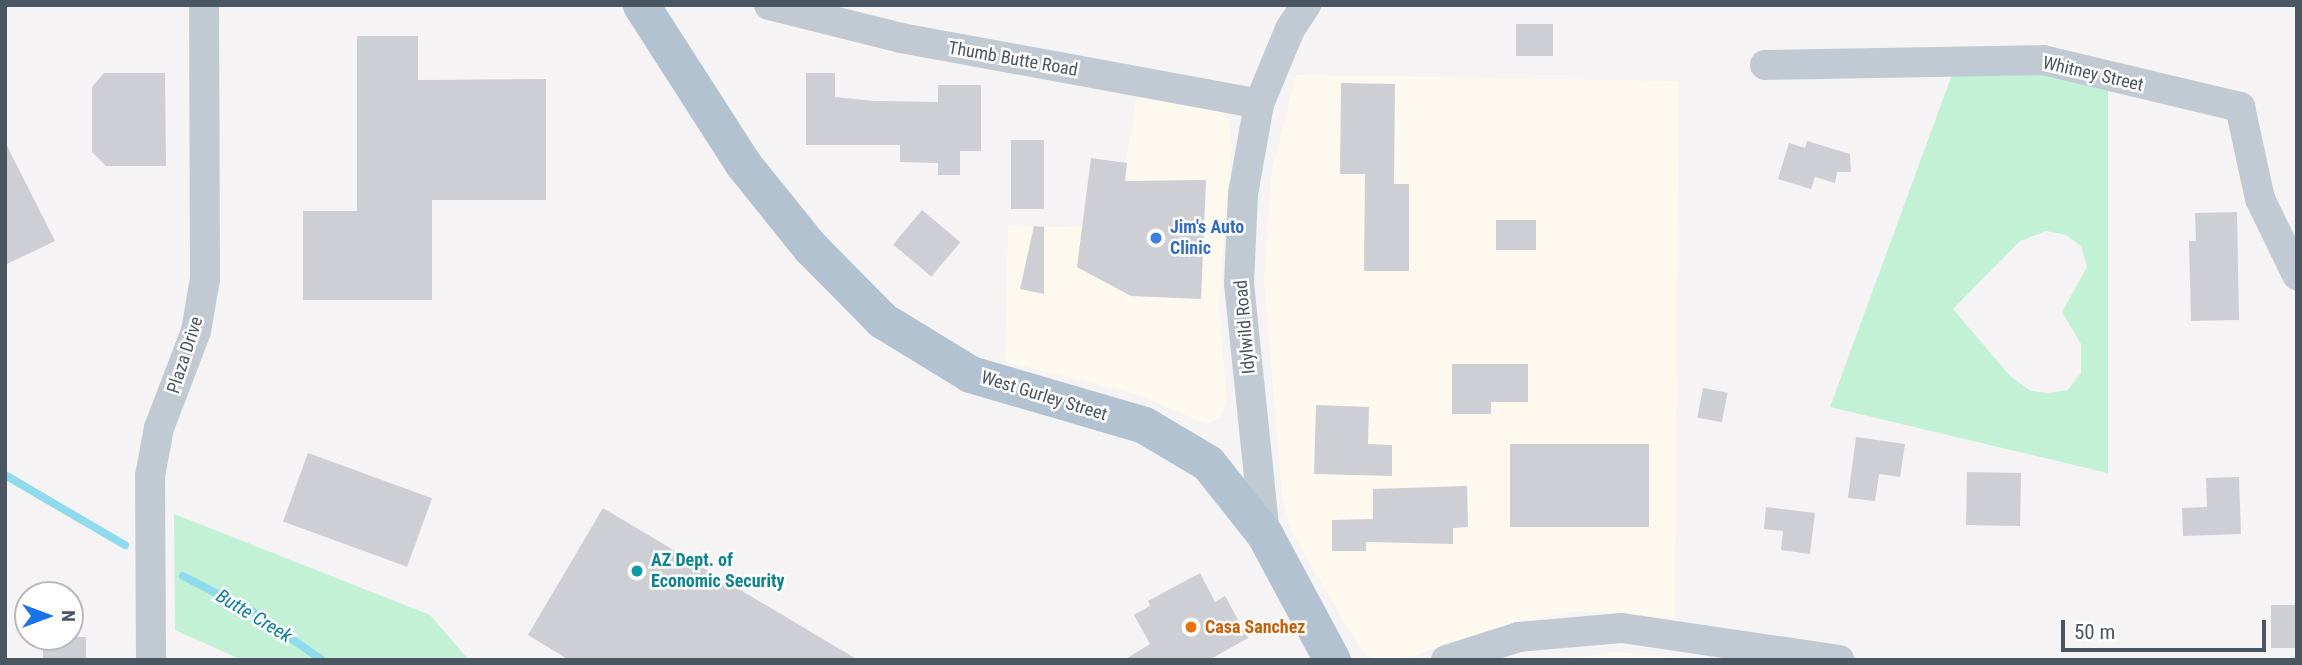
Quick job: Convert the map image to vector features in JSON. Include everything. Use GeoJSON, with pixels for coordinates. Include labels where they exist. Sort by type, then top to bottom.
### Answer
{"type":"FeatureCollection","features":[{"type":"Feature","properties":{"kind":"main road","name":"West Gurley Street"},"geometry":{"type":"LineString","coordinates":[[641,5],[743,164],[810,247],[883,320],[970,374],[1144,425],[1208,463],[1265,535],[1332,660]]}},
{"type":"Feature","properties":{"kind":"street","name":"Plaza Drive"},"geometry":{"type":"LineString","coordinates":[[151,660],[150,476],[159,428],[197,331],[205,279],[204,5]]}},
{"type":"Feature","properties":{"kind":"street","name":"Thumb Butte Road"},"geometry":{"type":"LineString","coordinates":[[769,5],[901,38],[1259,104]]}},
{"type":"Feature","properties":{"kind":"street","name":"Idylwild Road"},"geometry":{"type":"LineString","coordinates":[[1265,535],[1239,283],[1243,194],[1259,104],[1306,5]]}},
{"type":"Feature","properties":{"kind":"street","name":"Whitney Street"},"geometry":{"type":"LineString","coordinates":[[1765,65],[2043,60],[2240,107],[2260,199],[2297,275]]}},
{"type":"Feature","properties":{"kind":"street"},"geometry":{"type":"LineString","coordinates":[[1446,660],[1519,637],[1622,628],[1840,660]]}},
{"type":"Feature","properties":{"kind":"shaded area"},"geometry":{"type":"Polygon","coordinates":[[[1296,75],[1679,81],[1675,618],[1580,611],[1517,622],[1400,660],[1373,660],[1361,650],[1292,533],[1282,497],[1264,280],[1271,175],[1296,75]]]}},
{"type":"Feature","properties":{"kind":"shaded area"},"geometry":{"type":"Polygon","coordinates":[[[1138,93],[1221,110],[1229,120],[1232,147],[1219,306],[1227,400],[1221,417],[1207,424],[1133,393],[1005,362],[1008,226],[1114,228],[1138,93]]]}},
{"type":"Feature","properties":{"kind":"shaded area"},"geometry":{"type":"Polygon","coordinates":[[[1615,652],[1679,657],[1679,660],[1555,660],[1615,652]]]}},
{"type":"Feature","properties":{"kind":"green space"},"geometry":{"type":"Polygon","coordinates":[[[1953,72],[2049,73],[2108,88],[2108,473],[1830,407],[1953,72]],[[2046,231],[2020,241],[1953,309],[2010,376],[2031,391],[2049,393],[2068,390],[2081,373],[2081,344],[2062,312],[2087,267],[2081,246],[2066,235],[2046,231]]]}},
{"type":"Feature","properties":{"kind":"green space"},"geometry":{"type":"Polygon","coordinates":[[[174,514],[430,615],[469,660],[242,660],[175,630],[174,514]]]}},
{"type":"Feature","properties":{"kind":"building"},"geometry":{"type":"Polygon","coordinates":[[[1516,24],[1553,24],[1553,56],[1516,56],[1516,24]]]}},
{"type":"Feature","properties":{"kind":"building"},"geometry":{"type":"Polygon","coordinates":[[[357,36],[418,36],[418,80],[546,79],[546,200],[432,200],[432,300],[303,300],[303,211],[357,211],[357,36]]]}},
{"type":"Feature","properties":{"kind":"building"},"geometry":{"type":"Polygon","coordinates":[[[104,73],[165,73],[166,166],[106,166],[92,152],[92,87],[104,73]]]}},
{"type":"Feature","properties":{"kind":"building"},"geometry":{"type":"Polygon","coordinates":[[[806,73],[835,73],[835,97],[875,101],[938,102],[938,85],[981,85],[981,151],[960,151],[960,175],[938,175],[938,163],[900,162],[900,145],[806,145],[806,73]]]}},
{"type":"Feature","properties":{"kind":"building"},"geometry":{"type":"Polygon","coordinates":[[[1341,83],[1395,84],[1394,184],[1409,184],[1409,271],[1364,271],[1365,174],[1340,174],[1341,83]]]}},
{"type":"Feature","properties":{"kind":"building"},"geometry":{"type":"Polygon","coordinates":[[[1011,140],[1044,140],[1044,209],[1011,209],[1011,140]]]}},
{"type":"Feature","properties":{"kind":"building"},"geometry":{"type":"Polygon","coordinates":[[[1807,141],[1850,154],[1851,172],[1837,172],[1835,183],[1815,177],[1811,189],[1778,179],[1789,143],[1805,148],[1807,141]]]}},
{"type":"Feature","properties":{"kind":"building"},"geometry":{"type":"Polygon","coordinates":[[[5,142],[55,241],[5,265],[5,142]]]}},
{"type":"Feature","properties":{"kind":"building","name":"Jim's Auto Clinic"},"geometry":{"type":"Polygon","coordinates":[[[1091,158],[1127,163],[1125,181],[1206,180],[1201,299],[1131,296],[1077,267],[1091,158]]]}},
{"type":"Feature","properties":{"kind":"building"},"geometry":{"type":"Polygon","coordinates":[[[922,210],[960,242],[931,277],[893,244],[922,210]]]}},
{"type":"Feature","properties":{"kind":"building"},"geometry":{"type":"Polygon","coordinates":[[[2237,212],[2239,320],[2191,321],[2189,241],[2196,241],[2195,213],[2237,212]]]}},
{"type":"Feature","properties":{"kind":"building"},"geometry":{"type":"Polygon","coordinates":[[[1496,220],[1536,220],[1536,250],[1496,250],[1496,220]]]}},
{"type":"Feature","properties":{"kind":"building"},"geometry":{"type":"Polygon","coordinates":[[[1034,226],[1044,227],[1044,294],[1020,289],[1034,226]]]}},
{"type":"Feature","properties":{"kind":"building"},"geometry":{"type":"Polygon","coordinates":[[[1452,364],[1528,364],[1528,402],[1491,402],[1491,414],[1452,414],[1452,364]]]}},
{"type":"Feature","properties":{"kind":"building"},"geometry":{"type":"Polygon","coordinates":[[[1703,388],[1728,393],[1722,422],[1697,417],[1703,388]]]}},
{"type":"Feature","properties":{"kind":"building"},"geometry":{"type":"Polygon","coordinates":[[[1316,405],[1369,407],[1368,444],[1392,445],[1392,476],[1314,474],[1316,405]]]}},
{"type":"Feature","properties":{"kind":"building"},"geometry":{"type":"Polygon","coordinates":[[[1856,437],[1905,444],[1900,477],[1879,474],[1875,501],[1848,498],[1856,437]]]}},
{"type":"Feature","properties":{"kind":"building"},"geometry":{"type":"Polygon","coordinates":[[[1510,444],[1649,444],[1649,527],[1510,527],[1510,444]]]}},
{"type":"Feature","properties":{"kind":"building"},"geometry":{"type":"Polygon","coordinates":[[[308,453],[432,498],[407,567],[283,522],[308,453]]]}},
{"type":"Feature","properties":{"kind":"building"},"geometry":{"type":"Polygon","coordinates":[[[1967,472],[2021,473],[2020,526],[1966,525],[1967,472]]]}},
{"type":"Feature","properties":{"kind":"building"},"geometry":{"type":"Polygon","coordinates":[[[2239,477],[2241,534],[2183,536],[2182,508],[2207,507],[2206,478],[2239,477]]]}},
{"type":"Feature","properties":{"kind":"building"},"geometry":{"type":"Polygon","coordinates":[[[1467,486],[1468,527],[1453,528],[1453,544],[1366,542],[1366,551],[1332,551],[1332,520],[1373,519],[1373,489],[1467,486]]]}},
{"type":"Feature","properties":{"kind":"building"},"geometry":{"type":"Polygon","coordinates":[[[1766,507],[1815,513],[1810,554],[1781,550],[1783,531],[1764,529],[1766,507]]]}},
{"type":"Feature","properties":{"kind":"building","name":"AZ Dept. of Economic Security"},"geometry":{"type":"Polygon","coordinates":[[[603,508],[858,660],[569,660],[528,635],[603,508]]]}},
{"type":"Feature","properties":{"kind":"building","name":"Casa Sanchez"},"geometry":{"type":"Polygon","coordinates":[[[1200,573],[1215,602],[1225,596],[1248,638],[1209,660],[1124,660],[1150,644],[1134,615],[1150,606],[1148,601],[1200,573]]]}},
{"type":"Feature","properties":{"kind":"building"},"geometry":{"type":"Polygon","coordinates":[[[2271,605],[2297,605],[2297,648],[2271,648],[2271,605]]]}},
{"type":"Feature","properties":{"kind":"building"},"geometry":{"type":"Polygon","coordinates":[[[86,637],[86,660],[43,660],[43,651],[84,651],[86,637]]]}},
{"type":"Feature","properties":{"kind":"waterway","name":"Butte Creek"},"geometry":{"type":"LineString","coordinates":[[5,475],[125,545]]}},
{"type":"Feature","properties":{"kind":"waterway","name":"Butte Creek"},"geometry":{"type":"LineString","coordinates":[[183,576],[253,612],[322,660]]}},
{"type":"Feature","properties":{"kind":"place","name":"Jim's Auto Clinic"},"geometry":{"type":"Point","coordinates":[1156,238]}},
{"type":"Feature","properties":{"kind":"place","name":"AZ Dept. of Economic Security"},"geometry":{"type":"Point","coordinates":[637,571]}},
{"type":"Feature","properties":{"kind":"place","name":"Casa Sanchez"},"geometry":{"type":"Point","coordinates":[1191,627]}}]}
